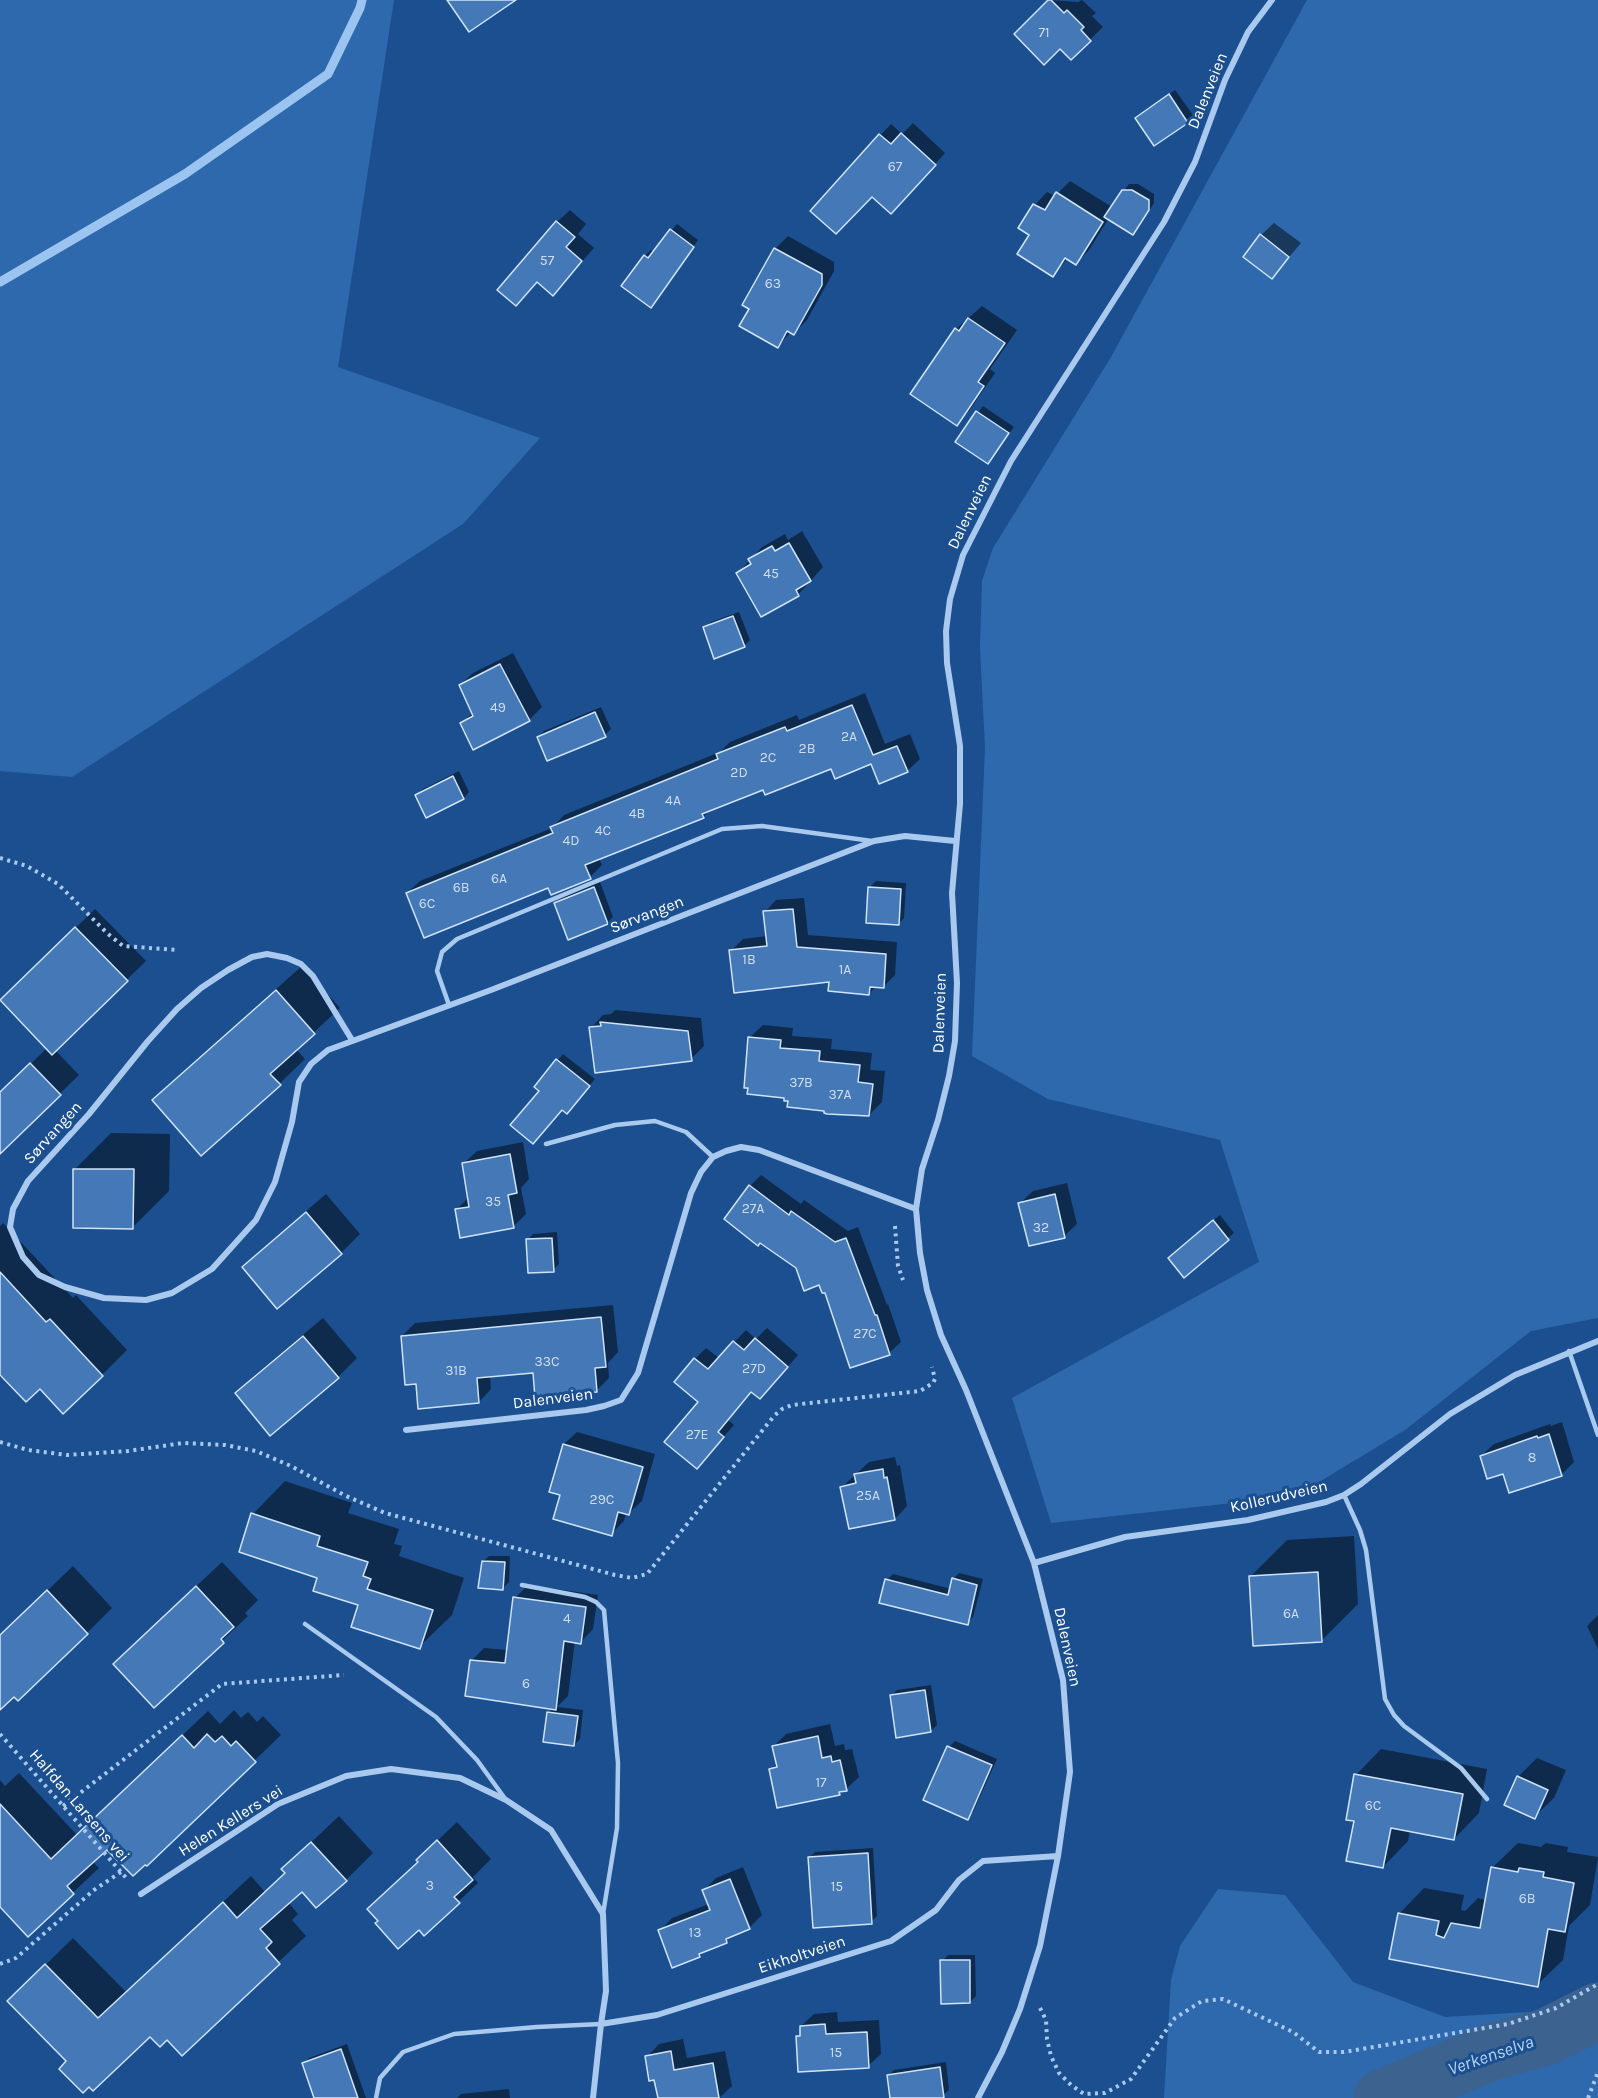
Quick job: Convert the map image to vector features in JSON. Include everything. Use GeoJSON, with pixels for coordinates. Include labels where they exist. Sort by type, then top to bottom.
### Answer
{"type":"FeatureCollection","features":[{"type":"Feature","properties":{"kind":"street","name":"Dalenveien"},"geometry":{"type":"LineString","coordinates":[[978,2098],[1002,2052],[1023,2001],[1040,1946],[1058,1856],[1070,1772],[1063,1680],[1034,1563],[966,1390],[941,1335],[927,1290],[920,1253],[916,1209],[922,1169],[938,1120],[955,1041],[957,983],[952,893],[960,804],[960,746],[947,663],[946,631],[950,599],[963,555],[1011,461],[1164,222],[1195,162],[1225,80],[1248,32],[1272,0]]}},
{"type":"Feature","properties":{"kind":"street","name":"Sørvangen"},"geometry":{"type":"LineString","coordinates":[[352,1040],[313,976],[301,964],[287,958],[267,954],[252,957],[228,970],[201,988],[177,1009],[89,1114],[28,1181],[13,1209],[10,1227],[23,1257],[39,1275],[64,1287],[104,1298],[146,1300],[172,1293],[212,1269],[256,1220],[275,1182],[292,1122],[299,1082],[311,1064],[328,1050],[874,841],[905,836],[956,841]]}},
{"type":"Feature","properties":{"kind":"street"},"geometry":{"type":"LineString","coordinates":[[713,1158],[726,1150],[741,1147],[759,1150],[916,1209]]}},
{"type":"Feature","properties":{"kind":"street","name":"Dalenveien"},"geometry":{"type":"LineString","coordinates":[[406,1430],[586,1410],[621,1400],[638,1373],[691,1193],[700,1172],[713,1158]]}},
{"type":"Feature","properties":{"kind":"street","name":"Kollerudveien"},"geometry":{"type":"LineString","coordinates":[[1034,1563],[1125,1537],[1248,1520],[1295,1510],[1344,1495],[1380,1470],[1450,1414],[1515,1375],[1598,1341]]}},
{"type":"Feature","properties":{"kind":"street","name":"Helen Kellers vei"},"geometry":{"type":"LineString","coordinates":[[141,1894],[278,1804],[346,1776],[391,1769],[460,1778],[506,1800],[551,1830],[603,1914],[606,1991],[601,2024]]}},
{"type":"Feature","properties":{"kind":"street","name":"Eikholtveien"},"geometry":{"type":"LineString","coordinates":[[601,2024],[657,2015],[891,1941],[936,1910],[958,1880],[983,1861],[1058,1856]]}},
{"type":"Feature","properties":{"kind":"street"},"geometry":{"type":"LineString","coordinates":[[594,2098],[601,2024]]}},
{"type":"Feature","properties":{"kind":"lane"},"geometry":{"type":"LineString","coordinates":[[449,1005],[437,970],[442,952],[457,939],[722,829],[762,826],[874,841]]}},
{"type":"Feature","properties":{"kind":"lane"},"geometry":{"type":"LineString","coordinates":[[546,1144],[615,1125],[655,1121],[686,1132],[713,1158]]}},
{"type":"Feature","properties":{"kind":"lane"},"geometry":{"type":"LineString","coordinates":[[1569,1351],[1598,1435]]}},
{"type":"Feature","properties":{"kind":"lane"},"geometry":{"type":"LineString","coordinates":[[1344,1495],[1360,1530],[1366,1550],[1385,1698],[1394,1715],[1404,1726],[1461,1768],[1487,1798]]}},
{"type":"Feature","properties":{"kind":"lane","name":"Helen Kellers vei"},"geometry":{"type":"LineString","coordinates":[[522,1585],[585,1597],[596,1602],[604,1610],[618,1763],[617,1828],[603,1914]]}},
{"type":"Feature","properties":{"kind":"lane"},"geometry":{"type":"LineString","coordinates":[[305,1624],[436,1717],[477,1760],[506,1800]]}},
{"type":"Feature","properties":{"kind":"lane"},"geometry":{"type":"LineString","coordinates":[[376,2098],[380,2078],[403,2052],[454,2034],[537,2026],[601,2024]]}},
{"type":"Feature","properties":{"kind":"path"},"geometry":{"type":"LineString","coordinates":[[0,858],[27,866],[58,884],[123,946],[177,950]]}},
{"type":"Feature","properties":{"kind":"path"},"geometry":{"type":"LineString","coordinates":[[894,1201],[898,1266],[906,1288]]}},
{"type":"Feature","properties":{"kind":"path"},"geometry":{"type":"LineString","coordinates":[[0,1442],[28,1450],[67,1455],[128,1451],[183,1443],[225,1445],[256,1451],[385,1513],[632,1578],[646,1574],[782,1409],[792,1405],[920,1391],[930,1386],[935,1379],[931,1365]]}},
{"type":"Feature","properties":{"kind":"path"},"geometry":{"type":"LineString","coordinates":[[63,1806],[222,1684],[372,1673]]}},
{"type":"Feature","properties":{"kind":"path","name":"Halfdan Larsens vei"},"geometry":{"type":"LineString","coordinates":[[0,1734],[141,1894]]}},
{"type":"Feature","properties":{"kind":"path"},"geometry":{"type":"LineString","coordinates":[[0,1964],[16,1958],[94,1890],[121,1872]]}},
{"type":"Feature","properties":{"kind":"path"},"geometry":{"type":"LineString","coordinates":[[1023,2001],[1038,2005],[1046,2020],[1051,2056],[1059,2073],[1084,2094],[1105,2092],[1131,2079],[1175,2018],[1202,2001],[1223,1999],[1293,2032],[1319,2052],[1344,2052],[1508,2024],[1556,2008],[1598,1983]]}},
{"type":"Feature","properties":{"kind":"path"},"geometry":{"type":"LineString","coordinates":[[1588,2098],[1598,2072]]}},
{"type":"Feature","properties":{"kind":"shaded area"},"geometry":{"type":"Polygon","coordinates":[[[0,0],[394,0],[338,367],[540,438],[463,524],[72,777],[0,771],[0,0]]]}},
{"type":"Feature","properties":{"kind":"shaded area"},"geometry":{"type":"Polygon","coordinates":[[[1307,0],[1598,0],[1598,1318],[1531,1331],[1405,1430],[1296,1496],[1051,1523],[1012,1398],[1259,1262],[1220,1140],[1048,1099],[972,1056],[985,748],[980,648],[982,581],[993,548],[1111,357],[1307,0]]]}},
{"type":"Feature","properties":{"kind":"shaded area"},"geometry":{"type":"Polygon","coordinates":[[[1218,1889],[1285,1895],[1353,1982],[1445,2017],[1562,2010],[1598,1991],[1598,2098],[1164,2098],[1171,1980],[1180,1946],[1218,1889]]]}},
{"type":"Feature","properties":{"kind":"building"},"geometry":{"type":"Polygon","coordinates":[[[447,0],[516,0],[469,32],[447,0]]]}},
{"type":"Feature","properties":{"kind":"building"},"geometry":{"type":"Polygon","coordinates":[[[1048,0],[1051,0],[1064,13],[1067,10],[1084,27],[1081,30],[1091,41],[1071,60],[1060,49],[1044,65],[1014,34],[1048,0]]]}},
{"type":"Feature","properties":{"kind":"building"},"geometry":{"type":"Polygon","coordinates":[[[1169,94],[1188,123],[1154,146],[1135,118],[1169,94]]]}},
{"type":"Feature","properties":{"kind":"building"},"geometry":{"type":"Polygon","coordinates":[[[901,133],[936,165],[891,214],[872,197],[836,234],[810,211],[879,134],[891,144],[901,133]]]}},
{"type":"Feature","properties":{"kind":"building"},"geometry":{"type":"Polygon","coordinates":[[[1122,190],[1132,190],[1149,200],[1149,210],[1133,235],[1104,217],[1122,190]]]}},
{"type":"Feature","properties":{"kind":"building"},"geometry":{"type":"Polygon","coordinates":[[[1056,192],[1103,222],[1076,265],[1065,258],[1053,277],[1017,254],[1029,235],[1018,228],[1033,204],[1045,210],[1056,192]]]}},
{"type":"Feature","properties":{"kind":"building"},"geometry":{"type":"Polygon","coordinates":[[[556,221],[575,237],[566,247],[582,261],[553,296],[537,282],[516,306],[497,290],[556,221]]]}},
{"type":"Feature","properties":{"kind":"building"},"geometry":{"type":"Polygon","coordinates":[[[670,229],[694,247],[651,308],[621,286],[644,255],[648,258],[670,229]]]}},
{"type":"Feature","properties":{"kind":"building"},"geometry":{"type":"Polygon","coordinates":[[[1260,234],[1289,257],[1272,279],[1243,257],[1260,234]]]}},
{"type":"Feature","properties":{"kind":"building"},"geometry":{"type":"Polygon","coordinates":[[[774,248],[822,274],[822,285],[794,335],[787,331],[778,348],[739,326],[749,309],[742,305],[774,248]]]}},
{"type":"Feature","properties":{"kind":"building"},"geometry":{"type":"Polygon","coordinates":[[[968,318],[1005,343],[978,382],[984,386],[957,426],[910,394],[955,328],[959,331],[968,318]]]}},
{"type":"Feature","properties":{"kind":"building"},"geometry":{"type":"Polygon","coordinates":[[[976,411],[1009,433],[988,464],[955,442],[976,411]]]}},
{"type":"Feature","properties":{"kind":"building"},"geometry":{"type":"Polygon","coordinates":[[[789,543],[811,581],[796,590],[799,596],[761,617],[736,573],[751,564],[748,559],[772,546],[775,551],[789,543]]]}},
{"type":"Feature","properties":{"kind":"building"},"geometry":{"type":"Polygon","coordinates":[[[733,616],[745,647],[714,659],[703,627],[733,616]]]}},
{"type":"Feature","properties":{"kind":"building"},"geometry":{"type":"Polygon","coordinates":[[[500,664],[530,721],[473,750],[460,723],[473,716],[459,685],[500,664]]]}},
{"type":"Feature","properties":{"kind":"building"},"geometry":{"type":"Polygon","coordinates":[[[852,705],[873,755],[897,746],[908,772],[879,784],[871,764],[835,779],[831,769],[765,795],[763,790],[702,814],[704,818],[585,865],[591,879],[551,895],[548,888],[424,938],[406,893],[553,833],[550,827],[718,759],[716,754],[785,727],[787,731],[852,705]]]}},
{"type":"Feature","properties":{"kind":"building"},"geometry":{"type":"Polygon","coordinates":[[[595,712],[606,737],[547,761],[537,737],[595,712]]]}},
{"type":"Feature","properties":{"kind":"building"},"geometry":{"type":"Polygon","coordinates":[[[453,776],[464,799],[426,818],[415,795],[453,776]]]}},
{"type":"Feature","properties":{"kind":"building"},"geometry":{"type":"Polygon","coordinates":[[[594,887],[608,924],[568,940],[554,903],[594,887]]]}},
{"type":"Feature","properties":{"kind":"building"},"geometry":{"type":"Polygon","coordinates":[[[868,887],[901,889],[899,925],[866,923],[868,887]]]}},
{"type":"Feature","properties":{"kind":"building"},"geometry":{"type":"Polygon","coordinates":[[[793,909],[797,947],[886,954],[884,988],[870,987],[869,995],[828,991],[829,982],[734,993],[729,950],[767,946],[763,911],[793,909]]]}},
{"type":"Feature","properties":{"kind":"building"},"geometry":{"type":"Polygon","coordinates":[[[75,927],[128,981],[52,1055],[0,1000],[75,927]]]}},
{"type":"Feature","properties":{"kind":"building"},"geometry":{"type":"Polygon","coordinates":[[[276,990],[315,1034],[270,1074],[281,1085],[201,1156],[152,1100],[276,990]]]}},
{"type":"Feature","properties":{"kind":"building"},"geometry":{"type":"Polygon","coordinates":[[[600,1022],[688,1031],[692,1061],[595,1073],[589,1027],[601,1026],[600,1022]]]}},
{"type":"Feature","properties":{"kind":"building"},"geometry":{"type":"Polygon","coordinates":[[[748,1037],[781,1040],[780,1048],[820,1051],[819,1061],[860,1065],[858,1082],[873,1084],[869,1116],[827,1114],[824,1111],[787,1107],[788,1101],[784,1101],[784,1098],[747,1094],[748,1088],[744,1088],[748,1037]]]}},
{"type":"Feature","properties":{"kind":"building"},"geometry":{"type":"Polygon","coordinates":[[[556,1059],[590,1086],[567,1114],[562,1110],[533,1144],[510,1125],[539,1091],[534,1087],[556,1059]]]}},
{"type":"Feature","properties":{"kind":"building"},"geometry":{"type":"Polygon","coordinates":[[[30,1063],[61,1095],[0,1154],[0,1092],[30,1063]]]}},
{"type":"Feature","properties":{"kind":"building"},"geometry":{"type":"Polygon","coordinates":[[[510,1154],[517,1193],[508,1195],[514,1228],[460,1238],[455,1209],[469,1207],[462,1163],[510,1154]]]}},
{"type":"Feature","properties":{"kind":"building"},"geometry":{"type":"Polygon","coordinates":[[[73,1169],[134,1169],[133,1229],[73,1228],[73,1169]]]}},
{"type":"Feature","properties":{"kind":"building"},"geometry":{"type":"Polygon","coordinates":[[[749,1185],[789,1215],[791,1211],[835,1242],[846,1238],[875,1315],[877,1315],[890,1355],[850,1368],[825,1293],[822,1293],[819,1285],[804,1291],[796,1268],[760,1243],[758,1246],[724,1219],[749,1185]]]}},
{"type":"Feature","properties":{"kind":"building"},"geometry":{"type":"Polygon","coordinates":[[[1055,1194],[1065,1238],[1029,1246],[1018,1203],[1055,1194]]]}},
{"type":"Feature","properties":{"kind":"building"},"geometry":{"type":"Polygon","coordinates":[[[306,1212],[342,1254],[277,1309],[242,1267],[306,1212]]]}},
{"type":"Feature","properties":{"kind":"building"},"geometry":{"type":"Polygon","coordinates":[[[1213,1220],[1229,1240],[1184,1278],[1168,1258],[1213,1220]]]}},
{"type":"Feature","properties":{"kind":"building"},"geometry":{"type":"Polygon","coordinates":[[[552,1238],[554,1272],[528,1273],[526,1239],[552,1238]]]}},
{"type":"Feature","properties":{"kind":"building"},"geometry":{"type":"Polygon","coordinates":[[[0,1272],[46,1322],[50,1319],[103,1376],[63,1414],[40,1389],[26,1402],[0,1375],[0,1272]]]}},
{"type":"Feature","properties":{"kind":"building"},"geometry":{"type":"Polygon","coordinates":[[[601,1317],[606,1367],[595,1368],[597,1392],[535,1398],[533,1373],[477,1378],[479,1403],[418,1409],[416,1384],[405,1385],[401,1336],[601,1317]]]}},
{"type":"Feature","properties":{"kind":"building"},"geometry":{"type":"Polygon","coordinates":[[[303,1336],[339,1378],[270,1436],[235,1393],[303,1336]]]}},
{"type":"Feature","properties":{"kind":"building"},"geometry":{"type":"Polygon","coordinates":[[[755,1338],[788,1367],[760,1399],[751,1392],[718,1432],[724,1437],[697,1469],[664,1442],[698,1402],[674,1382],[694,1358],[708,1369],[733,1341],[744,1350],[755,1338]]]}},
{"type":"Feature","properties":{"kind":"building"},"geometry":{"type":"Polygon","coordinates":[[[1549,1434],[1562,1476],[1509,1493],[1503,1474],[1487,1479],[1480,1456],[1549,1434]]]}},
{"type":"Feature","properties":{"kind":"building"},"geometry":{"type":"Polygon","coordinates":[[[563,1444],[643,1467],[629,1515],[618,1512],[612,1536],[553,1519],[560,1495],[549,1492],[563,1444]]]}},
{"type":"Feature","properties":{"kind":"building"},"geometry":{"type":"Polygon","coordinates":[[[883,1469],[884,1478],[887,1477],[895,1520],[849,1529],[840,1487],[856,1483],[854,1474],[883,1469]]]}},
{"type":"Feature","properties":{"kind":"building"},"geometry":{"type":"Polygon","coordinates":[[[251,1513],[320,1536],[317,1546],[368,1562],[363,1576],[371,1579],[367,1589],[433,1610],[420,1649],[351,1627],[358,1605],[313,1591],[317,1578],[239,1552],[251,1513]]]}},
{"type":"Feature","properties":{"kind":"building"},"geometry":{"type":"Polygon","coordinates":[[[482,1561],[505,1562],[503,1590],[478,1588],[482,1561]]]}},
{"type":"Feature","properties":{"kind":"building"},"geometry":{"type":"Polygon","coordinates":[[[1318,1572],[1322,1642],[1253,1646],[1249,1576],[1318,1572]]]}},
{"type":"Feature","properties":{"kind":"building"},"geometry":{"type":"Polygon","coordinates":[[[952,1578],[977,1585],[968,1625],[879,1603],[885,1579],[948,1595],[952,1578]]]}},
{"type":"Feature","properties":{"kind":"building"},"geometry":{"type":"Polygon","coordinates":[[[196,1586],[234,1627],[221,1639],[224,1643],[154,1708],[113,1664],[196,1586]]]}},
{"type":"Feature","properties":{"kind":"building"},"geometry":{"type":"Polygon","coordinates":[[[47,1590],[88,1634],[18,1701],[14,1697],[0,1710],[0,1635],[47,1590]]]}},
{"type":"Feature","properties":{"kind":"building"},"geometry":{"type":"Polygon","coordinates":[[[513,1597],[586,1607],[581,1644],[564,1641],[556,1710],[465,1696],[470,1660],[505,1663],[513,1597]]]}},
{"type":"Feature","properties":{"kind":"building"},"geometry":{"type":"Polygon","coordinates":[[[925,1690],[931,1732],[896,1738],[890,1695],[925,1690]]]}},
{"type":"Feature","properties":{"kind":"building"},"geometry":{"type":"Polygon","coordinates":[[[547,1712],[578,1716],[574,1746],[543,1742],[547,1712]]]}},
{"type":"Feature","properties":{"kind":"building"},"geometry":{"type":"Polygon","coordinates":[[[207,1734],[215,1742],[222,1736],[231,1746],[236,1741],[256,1762],[147,1866],[145,1865],[133,1876],[107,1850],[67,1886],[74,1894],[28,1937],[0,1907],[0,1804],[51,1859],[182,1735],[194,1748],[207,1734]]]}},
{"type":"Feature","properties":{"kind":"building"},"geometry":{"type":"Polygon","coordinates":[[[818,1736],[822,1758],[831,1756],[832,1762],[840,1760],[847,1791],[839,1792],[840,1795],[777,1808],[769,1769],[777,1767],[772,1746],[818,1736]]]}},
{"type":"Feature","properties":{"kind":"building"},"geometry":{"type":"Polygon","coordinates":[[[947,1746],[992,1765],[968,1820],[923,1800],[947,1746]]]}},
{"type":"Feature","properties":{"kind":"building"},"geometry":{"type":"Polygon","coordinates":[[[1354,1774],[1463,1794],[1454,1840],[1391,1828],[1383,1868],[1346,1861],[1354,1821],[1346,1820],[1354,1774]]]}},
{"type":"Feature","properties":{"kind":"building"},"geometry":{"type":"Polygon","coordinates":[[[1517,1776],[1548,1790],[1535,1819],[1504,1805],[1517,1776]]]}},
{"type":"Feature","properties":{"kind":"building"},"geometry":{"type":"Polygon","coordinates":[[[437,1840],[473,1880],[454,1897],[460,1903],[424,1936],[419,1930],[398,1949],[375,1923],[378,1921],[367,1909],[418,1862],[416,1860],[437,1840]]]}},
{"type":"Feature","properties":{"kind":"building"},"geometry":{"type":"Polygon","coordinates":[[[311,1842],[347,1881],[316,1908],[302,1892],[260,1929],[272,1942],[266,1948],[280,1964],[182,2056],[167,2040],[160,2047],[150,2037],[93,2091],[89,2087],[83,2093],[59,2069],[66,2061],[7,2001],[45,1964],[98,2018],[223,1902],[237,1918],[285,1873],[281,1869],[311,1842]]]}},
{"type":"Feature","properties":{"kind":"building"},"geometry":{"type":"Polygon","coordinates":[[[868,1853],[872,1924],[813,1928],[808,1857],[868,1853]]]}},
{"type":"Feature","properties":{"kind":"building"},"geometry":{"type":"Polygon","coordinates":[[[1491,1867],[1518,1872],[1519,1868],[1544,1872],[1543,1877],[1574,1883],[1565,1932],[1548,1929],[1538,1987],[1389,1959],[1398,1913],[1439,1921],[1436,1935],[1444,1938],[1451,1923],[1480,1928],[1491,1867]]]}},
{"type":"Feature","properties":{"kind":"building"},"geometry":{"type":"Polygon","coordinates":[[[730,1879],[750,1929],[726,1939],[727,1943],[699,1954],[700,1957],[672,1968],[658,1930],[710,1910],[702,1890],[730,1879]]]}},
{"type":"Feature","properties":{"kind":"building"},"geometry":{"type":"Polygon","coordinates":[[[940,1960],[970,1960],[970,2003],[941,2004],[940,1960]]]}},
{"type":"Feature","properties":{"kind":"building"},"geometry":{"type":"Polygon","coordinates":[[[825,2024],[826,2034],[867,2032],[869,2068],[798,2072],[796,2036],[800,2036],[800,2026],[825,2024]]]}},
{"type":"Feature","properties":{"kind":"building"},"geometry":{"type":"Polygon","coordinates":[[[341,2049],[358,2098],[314,2098],[302,2063],[341,2049]]]}},
{"type":"Feature","properties":{"kind":"building"},"geometry":{"type":"Polygon","coordinates":[[[671,2051],[674,2070],[713,2063],[719,2098],[658,2098],[654,2080],[649,2081],[645,2056],[671,2051]]]}},
{"type":"Feature","properties":{"kind":"building"},"geometry":{"type":"Polygon","coordinates":[[[940,2067],[944,2098],[890,2098],[887,2075],[940,2067]]]}},
{"type":"Feature","properties":{"kind":"waterway"},"geometry":{"type":"LineString","coordinates":[[0,282],[185,174],[328,74],[362,0]]}},
{"type":"Feature","properties":{"kind":"waterway","name":"Verkenselva"},"geometry":{"type":"LineString","coordinates":[[1382,2098],[1491,2052],[1546,2037],[1598,2011]]}}]}
